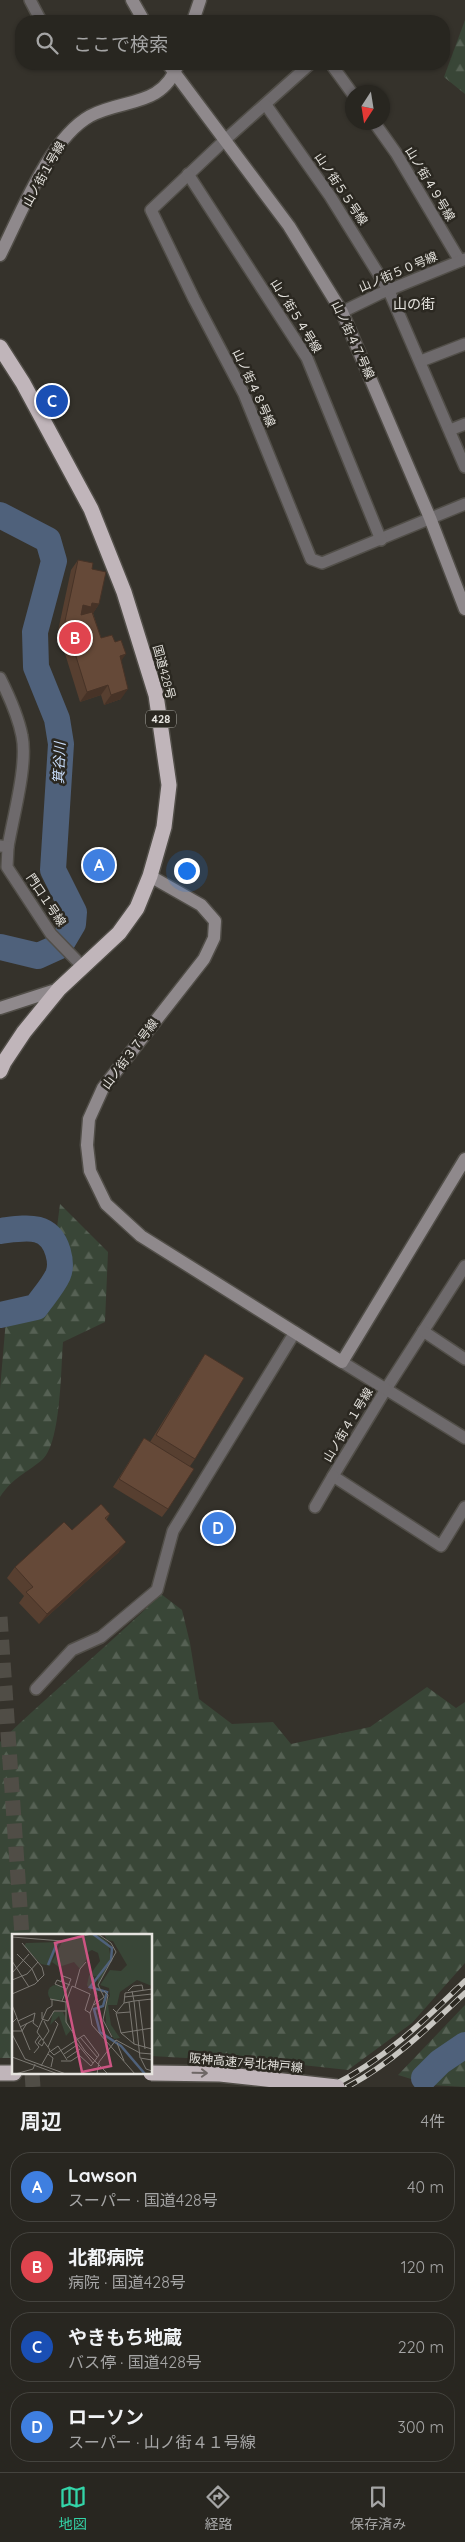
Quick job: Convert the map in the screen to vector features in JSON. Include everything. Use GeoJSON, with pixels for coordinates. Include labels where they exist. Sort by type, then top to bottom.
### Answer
{"type":"FeatureCollection","features":[{"type":"Feature","properties":{"kind":"highway","name":"国道428号"},"geometry":{"type":"LineString","coordinates":[[0,347],[23,383],[91,508],[124,592],[148,662],[164,735],[169,785],[164,827],[150,876],[137,908],[119,933],[59,989],[24,1032],[0,1071]]}},
{"type":"Feature","properties":{"kind":"highway","name":"阪神高速7号北神戸線"},"geometry":{"type":"LineString","coordinates":[[152,2072],[220,2074],[337,2087]]}},
{"type":"Feature","properties":{"kind":"street"},"geometry":{"type":"LineString","coordinates":[[30,0],[38,15]]}},
{"type":"Feature","properties":{"kind":"street"},"geometry":{"type":"LineString","coordinates":[[132,0],[141,15]]}},
{"type":"Feature","properties":{"kind":"street"},"geometry":{"type":"LineString","coordinates":[[194,15],[200,0]]}},
{"type":"Feature","properties":{"kind":"street","name":"山ノ街１号線"},"geometry":{"type":"LineString","coordinates":[[0,255],[54,151],[67,134],[92,115],[144,100],[154,94],[171,70]]}},
{"type":"Feature","properties":{"kind":"street","name":"山ノ街４７号線"},"geometry":{"type":"LineString","coordinates":[[175,70],[289,226],[342,312],[430,518],[465,609]]}},
{"type":"Feature","properties":{"kind":"street"},"geometry":{"type":"LineString","coordinates":[[226,139],[304,70]]}},
{"type":"Feature","properties":{"kind":"street"},"geometry":{"type":"LineString","coordinates":[[335,70],[346,85]]}},
{"type":"Feature","properties":{"kind":"street","name":"山ノ街５５号線"},"geometry":{"type":"LineString","coordinates":[[266,105],[330,196],[389,291],[421,361],[465,467]]}},
{"type":"Feature","properties":{"kind":"street","name":"山ノ街４９号線"},"geometry":{"type":"LineString","coordinates":[[380,130],[462,260]]}},
{"type":"Feature","properties":{"kind":"street","name":"山ノ街４８号線"},"geometry":{"type":"LineString","coordinates":[[226,139],[152,210],[194,299],[244,394],[311,558],[322,563],[465,504]]}},
{"type":"Feature","properties":{"kind":"street","name":"山ノ街５４号線"},"geometry":{"type":"LineString","coordinates":[[188,174],[307,358],[381,540]]}},
{"type":"Feature","properties":{"kind":"street","name":"山ノ街５０号線"},"geometry":{"type":"LineString","coordinates":[[342,312],[379,294],[462,260]]}},
{"type":"Feature","properties":{"kind":"street"},"geometry":{"type":"LineString","coordinates":[[421,361],[465,344]]}},
{"type":"Feature","properties":{"kind":"street"},"geometry":{"type":"LineString","coordinates":[[450,430],[465,424]]}},
{"type":"Feature","properties":{"kind":"street","name":"門口１号線"},"geometry":{"type":"LineString","coordinates":[[0,678],[13,706],[23,737],[23,764],[4,847],[7,867],[51,934],[71,953],[82,967]]}},
{"type":"Feature","properties":{"kind":"street","name":"山ノ街３７号線"},"geometry":{"type":"LineString","coordinates":[[150,876],[201,905],[215,921],[214,938],[204,959],[103,1088],[89,1119],[87,1145],[90,1171],[106,1204],[140,1236],[465,1438]]}},
{"type":"Feature","properties":{"kind":"street"},"geometry":{"type":"LineString","coordinates":[[0,1008],[59,989]]}},
{"type":"Feature","properties":{"kind":"street"},"geometry":{"type":"LineString","coordinates":[[342,1362],[465,1158]]}},
{"type":"Feature","properties":{"kind":"street","name":"山ノ街４１号線"},"geometry":{"type":"LineString","coordinates":[[465,1266],[333,1476],[440,1546],[465,1507]]}},
{"type":"Feature","properties":{"kind":"street"},"geometry":{"type":"LineString","coordinates":[[36,1689],[72,1650],[102,1637],[157,1590],[173,1531],[295,1332]]}},
{"type":"Feature","properties":{"kind":"street"},"geometry":{"type":"LineString","coordinates":[[423,1332],[465,1359]]}},
{"type":"Feature","properties":{"kind":"street"},"geometry":{"type":"LineString","coordinates":[[315,1507],[333,1476]]}},
{"type":"Feature","properties":{"kind":"green space"},"geometry":{"type":"Polygon","coordinates":[[[465,20],[465,94],[444,77],[447,70],[450,70],[450,61],[465,20]]]}},
{"type":"Feature","properties":{"kind":"green space"},"geometry":{"type":"Polygon","coordinates":[[[60,1204],[108,1252],[105,1322],[63,1342],[57,1421],[49,1450],[43,1459],[15,1480],[0,1497],[0,1389],[7,1308],[47,1304],[60,1204]]]}},
{"type":"Feature","properties":{"kind":"green space"},"geometry":{"type":"Polygon","coordinates":[[[161,1594],[182,1610],[190,1643],[199,1699],[232,1724],[273,1722],[291,1744],[370,1727],[427,1687],[456,1708],[465,1702],[465,1963],[412,2023],[348,2070],[293,2064],[152,2056],[152,1934],[12,1934],[12,2058],[0,2058],[0,1742],[161,1594]]]}},
{"type":"Feature","properties":{"kind":"green space"},"geometry":{"type":"Polygon","coordinates":[[[465,2005],[465,2087],[431,2085],[398,2075],[465,2005]]]}},
{"type":"Feature","properties":{"kind":"building"},"geometry":{"type":"Polygon","coordinates":[[[78,560],[93,563],[92,569],[106,572],[99,604],[92,603],[91,607],[83,605],[81,615],[92,612],[101,638],[112,635],[115,642],[121,640],[126,654],[120,656],[128,689],[111,695],[108,685],[87,692],[65,621],[78,560]]]}},
{"type":"Feature","properties":{"kind":"building"},"geometry":{"type":"Polygon","coordinates":[[[205,1354],[244,1378],[195,1459],[156,1435],[205,1354]]]}},
{"type":"Feature","properties":{"kind":"building"},"geometry":{"type":"Polygon","coordinates":[[[144,1438],[194,1469],[168,1509],[119,1479],[144,1438]]]}},
{"type":"Feature","properties":{"kind":"building"},"geometry":{"type":"Polygon","coordinates":[[[101,1504],[110,1514],[105,1518],[126,1542],[47,1614],[26,1592],[33,1587],[15,1567],[64,1522],[72,1530],[101,1504]]]}},
{"type":"Feature","properties":{"kind":"waterway","name":"箕谷川"},"geometry":{"type":"LineString","coordinates":[[0,515],[48,540],[54,561],[35,632],[36,667],[57,719],[61,744],[53,870],[74,912],[73,924],[60,946],[38,956],[0,947]]}},
{"type":"Feature","properties":{"kind":"waterway","name":"箕谷川"},"geometry":{"type":"LineString","coordinates":[[0,1231],[27,1228],[42,1231],[54,1242],[60,1264],[56,1279],[36,1307],[0,1315]]}},
{"type":"Feature","properties":{"kind":"waterway"},"geometry":{"type":"LineString","coordinates":[[424,2078],[440,2062],[465,2045]]}},
{"type":"Feature","properties":{"kind":"tunnel"},"geometry":{"type":"LineString","coordinates":[[0,1617],[22,1934]]}},
{"type":"Feature","properties":{"kind":"tunnel"},"geometry":{"type":"LineString","coordinates":[[32,2074],[33,2087]]}},
{"type":"Feature","properties":{"kind":"railway"},"geometry":{"type":"LineString","coordinates":[[330,2087],[349,2077],[401,2040],[465,1981]]}},
{"type":"Feature","properties":{"kind":"railway"},"geometry":{"type":"LineString","coordinates":[[347,2087],[394,2056],[465,1993]]}},
{"type":"Feature","properties":{"kind":"place","name":"やきもち地蔵"},"geometry":{"type":"Point","coordinates":[52,401]}},
{"type":"Feature","properties":{"kind":"place","name":"北都病院"},"geometry":{"type":"Point","coordinates":[75,638]}},
{"type":"Feature","properties":{"kind":"place","name":"Lawson"},"geometry":{"type":"Point","coordinates":[99,865]}},
{"type":"Feature","properties":{"kind":"place","name":"ローソン"},"geometry":{"type":"Point","coordinates":[218,1528]}},
{"type":"Feature","properties":{"kind":"district","name":"山の街"},"geometry":{"type":"Point","coordinates":[414,304]}}]}
